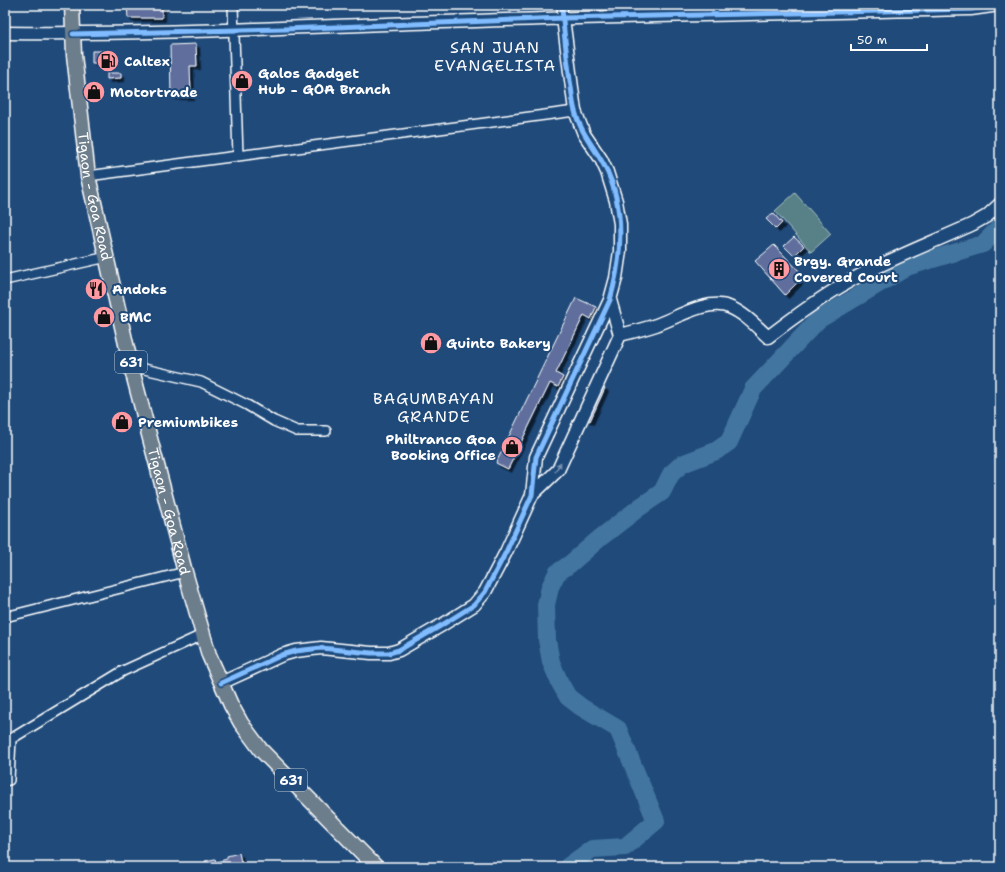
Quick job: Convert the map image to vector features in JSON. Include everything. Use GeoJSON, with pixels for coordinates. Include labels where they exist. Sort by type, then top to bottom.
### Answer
{"type":"FeatureCollection","features":[{"type":"Feature","properties":{"kind":"main road","name":"Tigaon - Goa Road"},"geometry":{"type":"LineString","coordinates":[[72,5],[73,34],[88,176],[132,366],[202,635],[231,705],[241,723],[261,750],[376,867]]}},
{"type":"Feature","properties":{"kind":"street"},"geometry":{"type":"LineString","coordinates":[[233,5],[238,156]]}},
{"type":"Feature","properties":{"kind":"street"},"geometry":{"type":"LineString","coordinates":[[221,683],[282,654],[296,651],[321,648],[370,653],[388,653],[399,650],[442,626],[474,605],[485,592],[506,552],[532,495],[536,457],[610,300],[616,278],[620,251],[620,224],[616,201],[607,172],[601,159],[584,134],[575,111],[562,5]]}},
{"type":"Feature","properties":{"kind":"street"},"geometry":{"type":"LineString","coordinates":[[5,33],[73,34],[234,30],[563,18],[971,9],[999,5]]}},
{"type":"Feature","properties":{"kind":"street"},"geometry":{"type":"LineString","coordinates":[[88,176],[575,111]]}},
{"type":"Feature","properties":{"kind":"street"},"geometry":{"type":"LineString","coordinates":[[620,335],[656,325],[699,308],[709,305],[719,305],[728,306],[745,317],[768,337],[803,311],[850,281],[973,224],[987,216],[1000,204]]}},
{"type":"Feature","properties":{"kind":"street"},"geometry":{"type":"LineString","coordinates":[[5,280],[107,257]]}},
{"type":"Feature","properties":{"kind":"street"},"geometry":{"type":"LineString","coordinates":[[532,495],[558,470],[620,335],[610,300]]}},
{"type":"Feature","properties":{"kind":"street"},"geometry":{"type":"LineString","coordinates":[[132,366],[201,382],[247,405],[274,421],[297,431],[326,431]]}},
{"type":"Feature","properties":{"kind":"street"},"geometry":{"type":"LineString","coordinates":[[5,617],[185,572]]}},
{"type":"Feature","properties":{"kind":"street"},"geometry":{"type":"LineString","coordinates":[[5,781],[9,780],[11,739],[123,671],[202,635]]}},
{"type":"Feature","properties":{"kind":"green space"},"geometry":{"type":"Polygon","coordinates":[[[795,193],[831,234],[811,252],[775,211],[795,193]]]}},
{"type":"Feature","properties":{"kind":"building"},"geometry":{"type":"Polygon","coordinates":[[[127,5],[162,5],[162,18],[128,18],[127,5]]]}},
{"type":"Feature","properties":{"kind":"building"},"geometry":{"type":"Polygon","coordinates":[[[196,44],[197,66],[190,66],[191,96],[171,96],[170,45],[196,44]]]}},
{"type":"Feature","properties":{"kind":"building"},"geometry":{"type":"Polygon","coordinates":[[[92,51],[112,51],[112,63],[92,63],[92,51]]]}},
{"type":"Feature","properties":{"kind":"building"},"geometry":{"type":"Polygon","coordinates":[[[107,73],[121,73],[121,78],[107,79],[107,73]]]}},
{"type":"Feature","properties":{"kind":"building"},"geometry":{"type":"Polygon","coordinates":[[[773,213],[782,223],[776,229],[766,219],[773,213]]]}},
{"type":"Feature","properties":{"kind":"building"},"geometry":{"type":"Polygon","coordinates":[[[794,237],[804,246],[794,256],[784,246],[794,237]]]}},
{"type":"Feature","properties":{"kind":"building","name":"Brgy. Grande Covered Court"},"geometry":{"type":"Polygon","coordinates":[[[774,245],[804,276],[785,295],[755,261],[774,245]]]}},
{"type":"Feature","properties":{"kind":"building"},"geometry":{"type":"Polygon","coordinates":[[[576,298],[596,307],[591,319],[584,315],[556,373],[563,377],[558,387],[550,383],[508,469],[496,463],[576,298]]]}},
{"type":"Feature","properties":{"kind":"building"},"geometry":{"type":"Polygon","coordinates":[[[602,386],[605,388],[590,421],[586,419],[602,386]]]}},
{"type":"Feature","properties":{"kind":"building"},"geometry":{"type":"Polygon","coordinates":[[[239,853],[242,867],[207,867],[205,861],[215,859],[216,862],[227,859],[227,856],[239,853]]]}},
{"type":"Feature","properties":{"kind":"waterway"},"geometry":{"type":"LineString","coordinates":[[567,867],[592,849],[625,847],[656,821],[618,729],[581,707],[568,697],[551,662],[547,640],[546,605],[550,587],[557,573],[640,507],[662,492],[671,474],[682,464],[716,451],[729,442],[753,389],[818,320],[907,267],[983,244],[1000,227]]}},
{"type":"Feature","properties":{"kind":"cycle path"},"geometry":{"type":"LineString","coordinates":[[221,683],[282,655],[296,651],[321,648],[371,653],[389,653],[399,650],[474,605],[485,592],[506,552],[532,495],[536,457],[610,300],[619,250],[619,216],[612,182],[605,167],[580,126],[574,107],[565,43],[562,5]]}},
{"type":"Feature","properties":{"kind":"cycle path"},"geometry":{"type":"LineString","coordinates":[[73,34],[285,29],[563,18],[971,9],[999,5]]}},
{"type":"Feature","properties":{"kind":"place","name":"Caltex"},"geometry":{"type":"Point","coordinates":[108,61]}},
{"type":"Feature","properties":{"kind":"place","name":"Galos Gadget Hub - GOA Branch"},"geometry":{"type":"Point","coordinates":[242,81]}},
{"type":"Feature","properties":{"kind":"place","name":"Motortrade"},"geometry":{"type":"Point","coordinates":[94,92]}},
{"type":"Feature","properties":{"kind":"place","name":"Brgy. Grande Covered Court"},"geometry":{"type":"Point","coordinates":[779,269]}},
{"type":"Feature","properties":{"kind":"place","name":"Andoks"},"geometry":{"type":"Point","coordinates":[96,289]}},
{"type":"Feature","properties":{"kind":"place","name":"BMC"},"geometry":{"type":"Point","coordinates":[104,317]}},
{"type":"Feature","properties":{"kind":"place","name":"Guinto Bakery"},"geometry":{"type":"Point","coordinates":[431,343]}},
{"type":"Feature","properties":{"kind":"place","name":"Premiumbikes"},"geometry":{"type":"Point","coordinates":[122,422]}},
{"type":"Feature","properties":{"kind":"place","name":"Philtranco Goa Booking Office"},"geometry":{"type":"Point","coordinates":[512,447]}},
{"type":"Feature","properties":{"kind":"district","name":"SAN JUAN EVANGELISTA"},"geometry":{"type":"Point","coordinates":[495,56]}},
{"type":"Feature","properties":{"kind":"district","name":"BAGUMBAYAN GRANDE"},"geometry":{"type":"Point","coordinates":[434,407]}}]}
